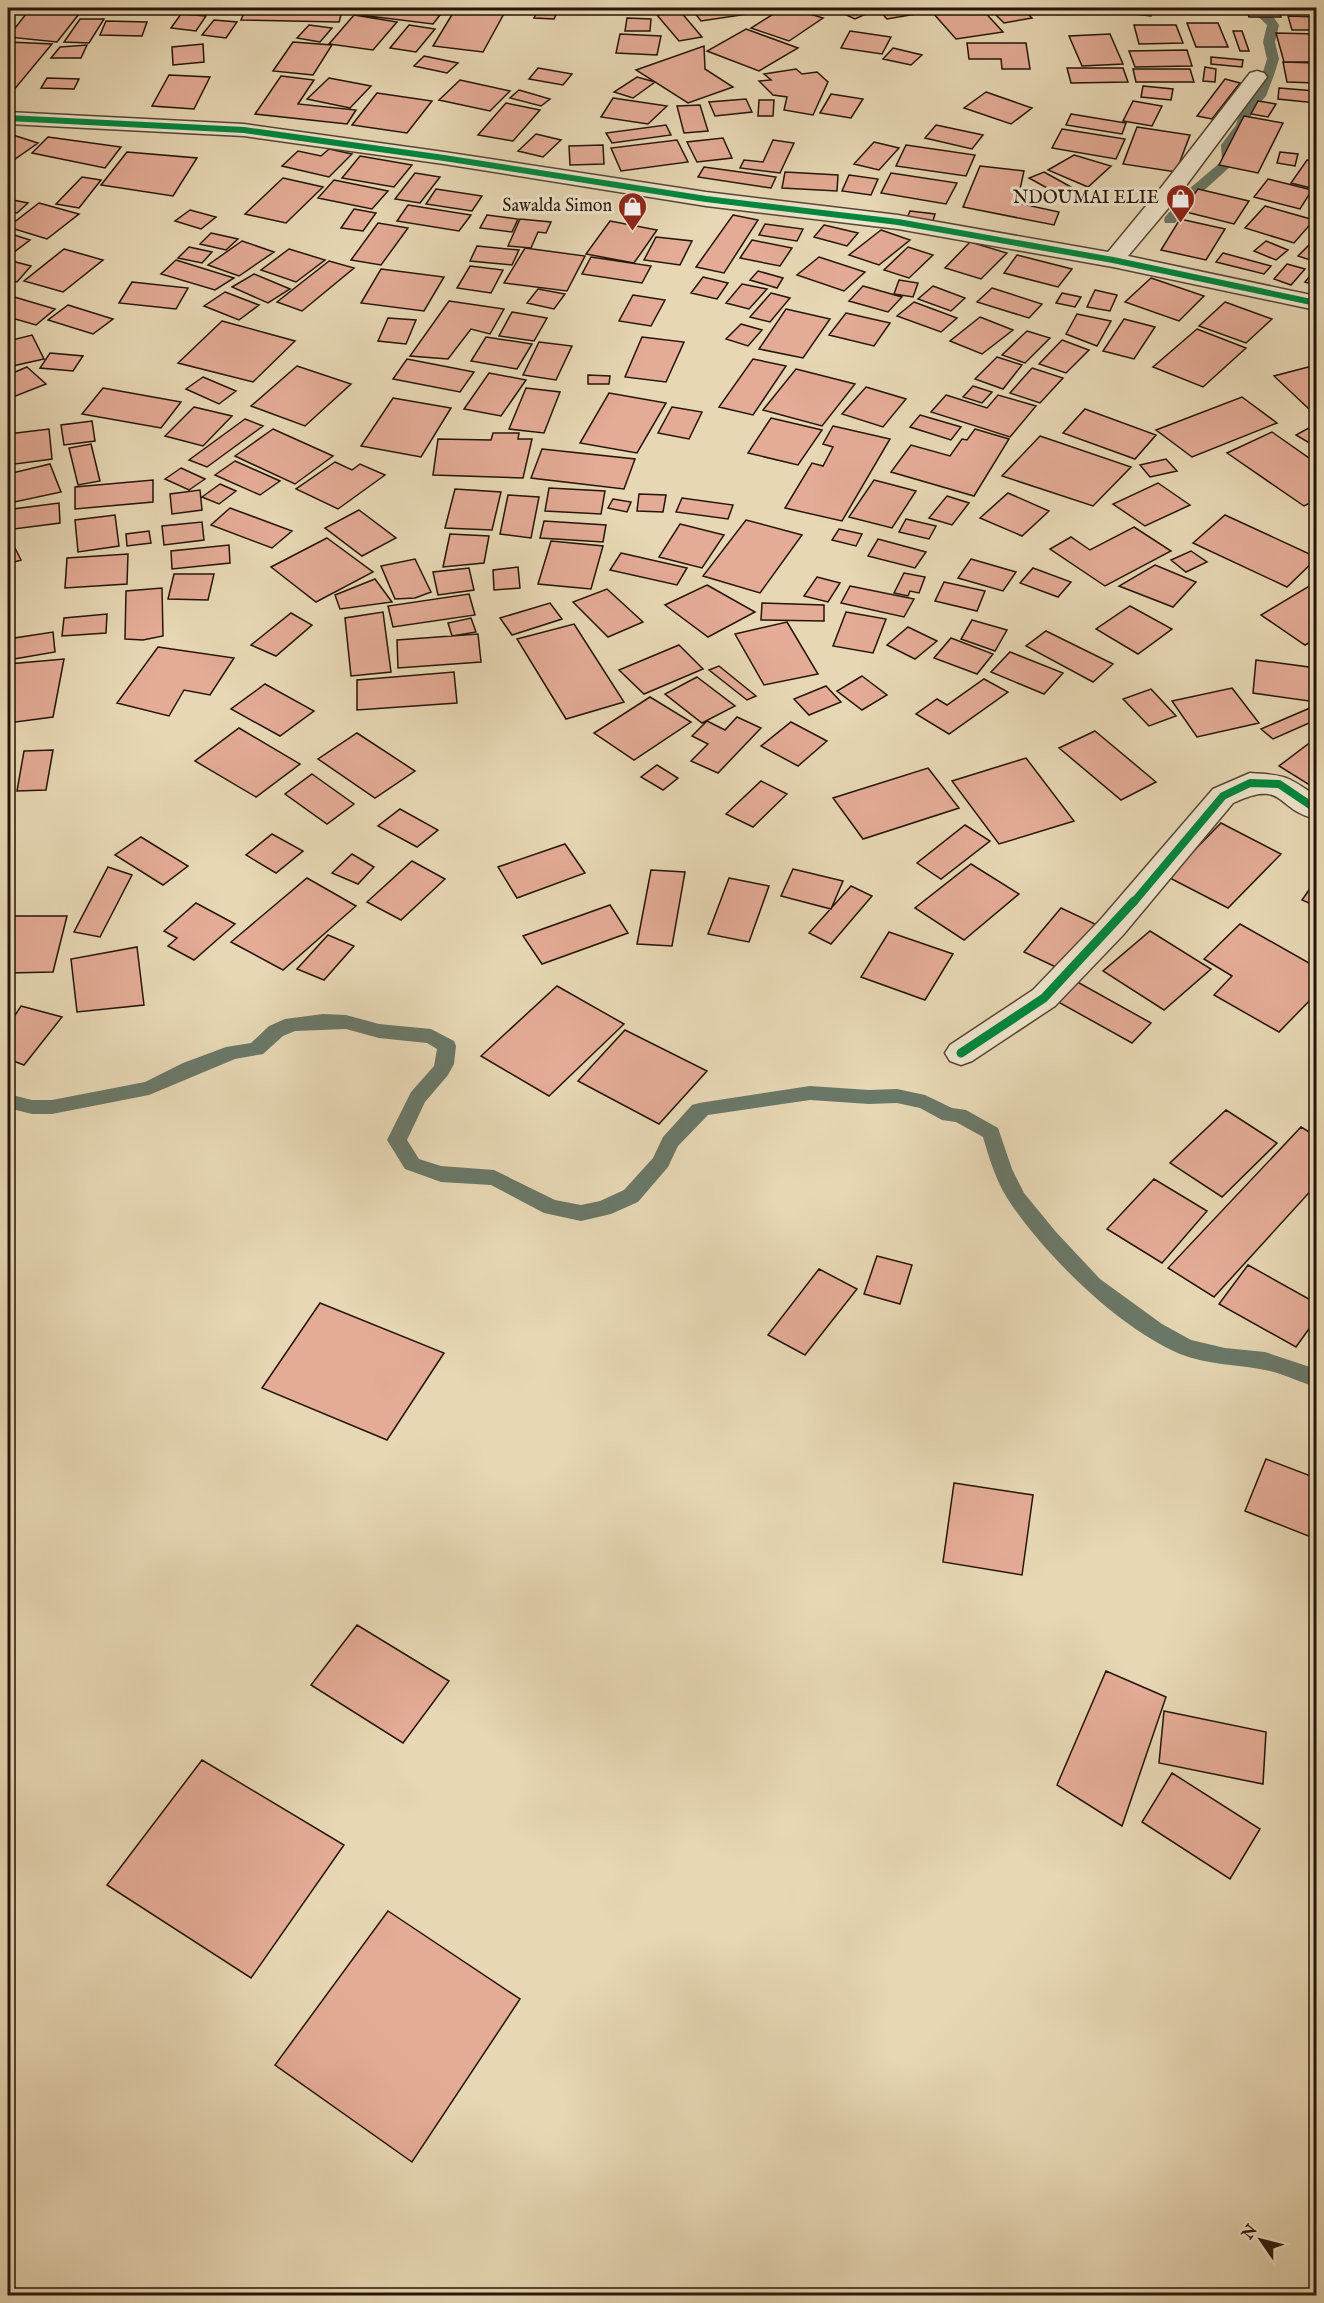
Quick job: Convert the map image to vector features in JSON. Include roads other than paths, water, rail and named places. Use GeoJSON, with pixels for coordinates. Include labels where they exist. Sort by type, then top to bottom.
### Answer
{"type":"FeatureCollection","features":[{"type":"Feature","properties":{"kind":"street"},"geometry":{"type":"LineString","coordinates":[[1113,260],[1168,194],[1257,77]]}},
{"type":"Feature","properties":{"kind":"street"},"geometry":{"type":"LineString","coordinates":[[8,118],[244,130],[444,158],[706,199],[898,222],[1113,260],[1317,303]]}},
{"type":"Feature","properties":{"kind":"street"},"geometry":{"type":"LineString","coordinates":[[961,1053],[1044,998],[1112,927],[1222,796],[1250,783],[1279,784],[1317,809]]}},
{"type":"Feature","properties":{"kind":"waterway"},"geometry":{"type":"LineString","coordinates":[[1170,220],[1194,192],[1228,162],[1227,145],[1242,125],[1246,111],[1260,96],[1273,59],[1269,42],[1273,25],[1268,17],[1255,8]]}},
{"type":"Feature","properties":{"kind":"waterway"},"geometry":{"type":"LineString","coordinates":[[8,1101],[32,1107],[52,1107],[149,1088],[190,1068],[233,1052],[256,1049],[276,1031],[292,1024],[323,1021],[346,1022],[379,1031],[431,1036],[447,1046],[444,1064],[418,1097],[397,1140],[412,1164],[441,1174],[494,1178],[551,1207],[581,1213],[604,1208],[631,1196],[661,1162],[670,1142],[699,1110],[810,1093],[869,1097],[897,1096],[925,1102],[949,1115],[959,1115],[991,1133],[1002,1169],[1017,1198],[1049,1238],[1093,1285],[1155,1330],[1186,1347],[1225,1357],[1265,1361],[1316,1378]]}},
{"type":"Feature","properties":{"kind":"place","name":"NDOUMAI ELIE"},"geometry":{"type":"Point","coordinates":[1180,224]}},
{"type":"Feature","properties":{"kind":"place","name":"Sawalda Simon"},"geometry":{"type":"Point","coordinates":[633,232]}}]}
